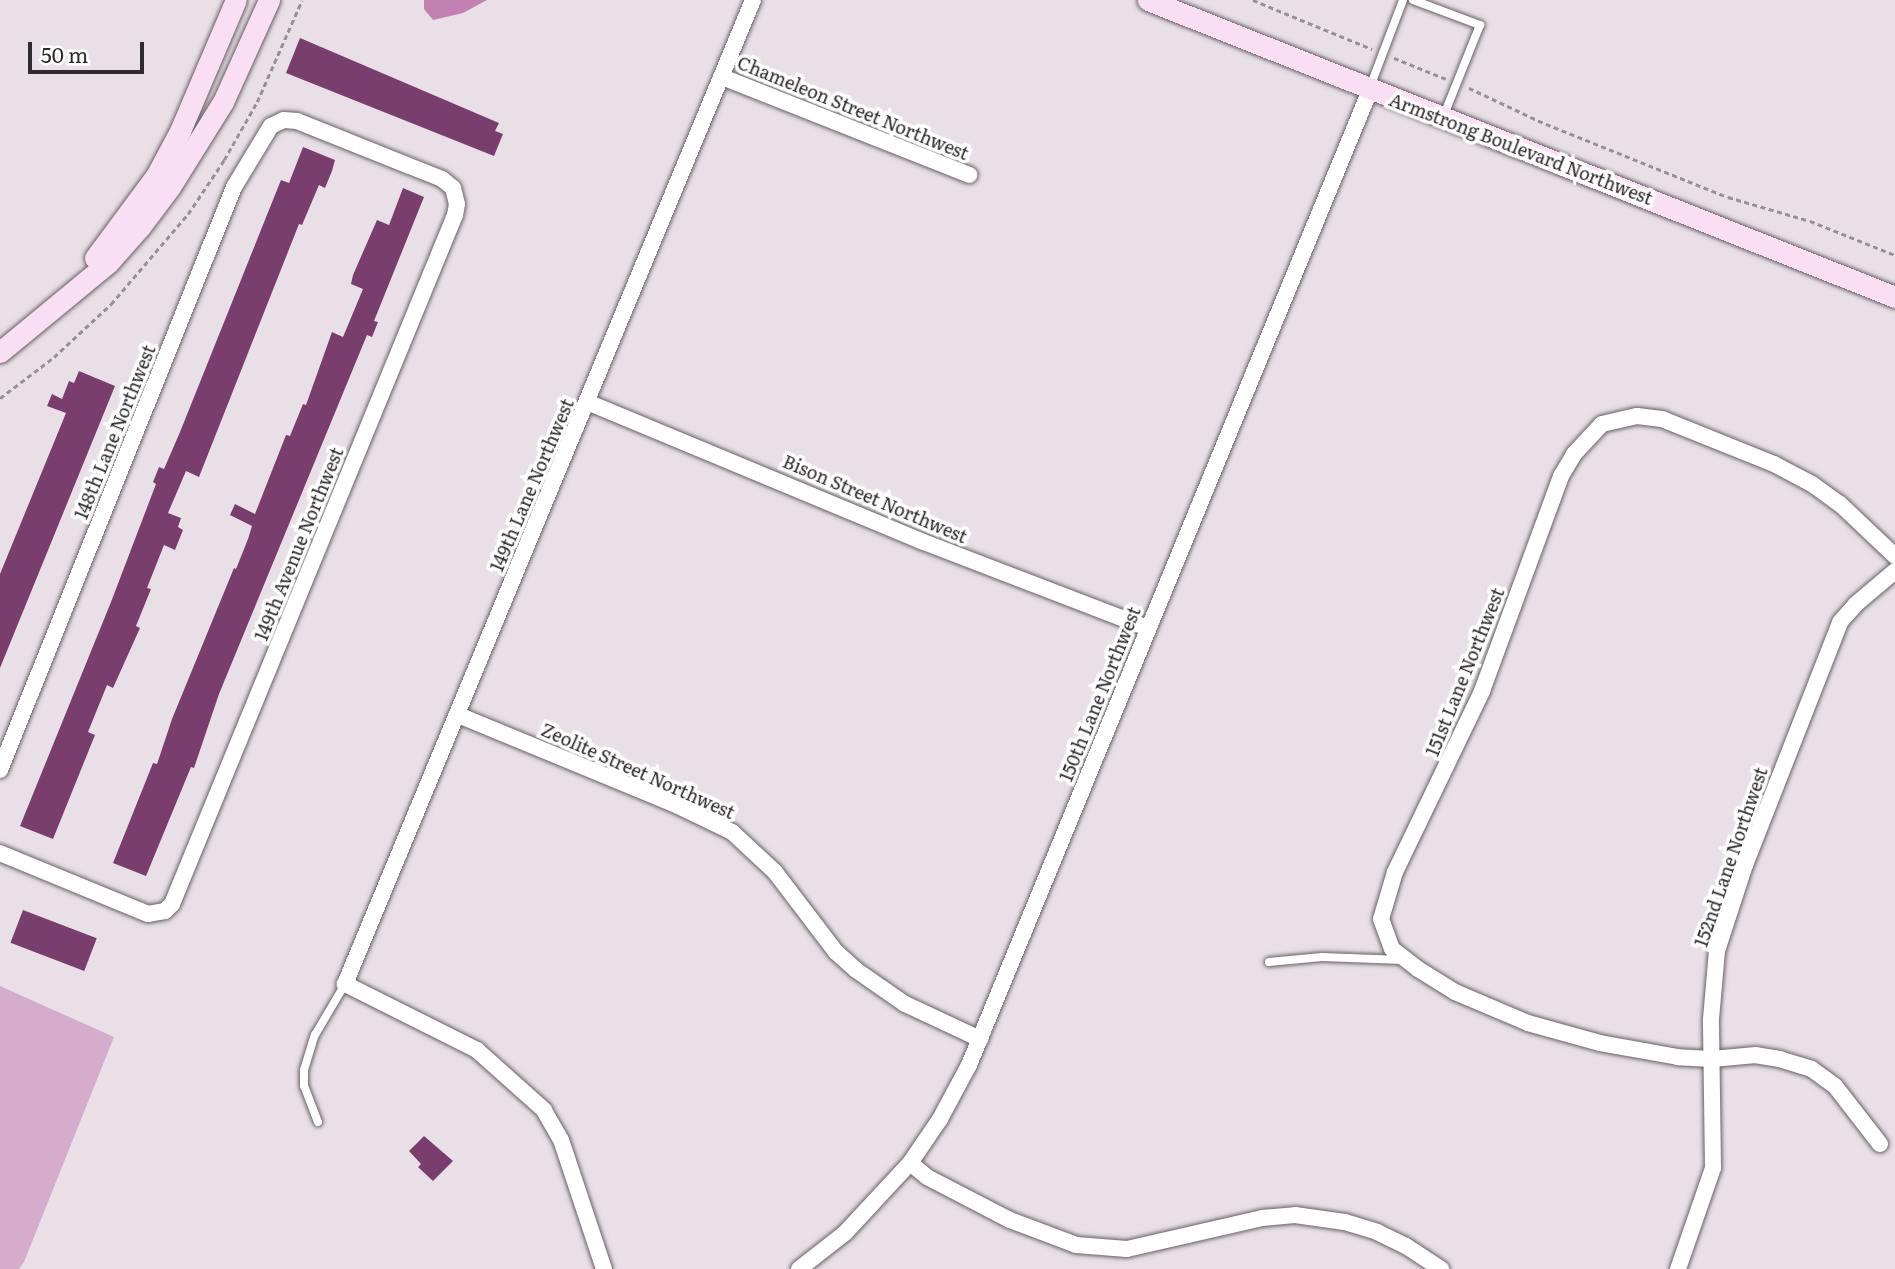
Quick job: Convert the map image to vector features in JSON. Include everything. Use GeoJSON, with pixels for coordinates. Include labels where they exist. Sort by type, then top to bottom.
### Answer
{"type":"FeatureCollection","features":[{"type":"Feature","properties":{"kind":"main road"},"geometry":{"type":"LineString","coordinates":[[57,306],[156,176],[194,102],[236,0]]}},
{"type":"Feature","properties":{"kind":"main road"},"geometry":{"type":"LineString","coordinates":[[0,352],[108,263],[170,187],[223,102],[269,0]]}},
{"type":"Feature","properties":{"kind":"main road","name":"Armstrong Boulevard Northwest"},"geometry":{"type":"LineString","coordinates":[[1148,0],[1895,298]]}},
{"type":"Feature","properties":{"kind":"street","name":"149th Lane Northwest"},"geometry":{"type":"LineString","coordinates":[[345,984],[753,0]]}},
{"type":"Feature","properties":{"kind":"street","name":"Chameleon Street Northwest"},"geometry":{"type":"LineString","coordinates":[[722,77],[969,175]]}},
{"type":"Feature","properties":{"kind":"street","name":"150th Lane Northwest"},"geometry":{"type":"LineString","coordinates":[[799,1269],[845,1233],[910,1163],[940,1119],[980,1039],[1370,90]]}},
{"type":"Feature","properties":{"kind":"street","name":"148th Lane Northwest"},"geometry":{"type":"LineString","coordinates":[[0,771],[234,187],[271,126],[285,120],[298,121],[442,179],[453,188]]}},
{"type":"Feature","properties":{"kind":"street","name":"149th Avenue Northwest"},"geometry":{"type":"LineString","coordinates":[[0,853],[148,914],[164,911],[177,894],[455,215],[457,204],[453,188]]}},
{"type":"Feature","properties":{"kind":"street","name":"Bison Street Northwest"},"geometry":{"type":"LineString","coordinates":[[587,402],[921,541],[1148,628]]}},
{"type":"Feature","properties":{"kind":"street","name":"151st Lane Northwest"},"geometry":{"type":"LineString","coordinates":[[1406,960],[1392,949],[1381,919],[1395,872],[1482,691],[1561,476],[1590,435],[1602,424],[1637,416],[1662,419],[1774,464],[1812,484],[1840,504],[1895,556]]}},
{"type":"Feature","properties":{"kind":"street","name":"152nd Lane Northwest"},"geometry":{"type":"LineString","coordinates":[[1678,1269],[1713,1168],[1711,1019],[1717,951],[1750,852],[1840,622],[1856,604],[1895,571]]}},
{"type":"Feature","properties":{"kind":"street","name":"Zeolite Street Northwest"},"geometry":{"type":"LineString","coordinates":[[458,715],[672,803],[732,832],[775,872],[836,952],[856,970],[905,1004],[980,1039]]}},
{"type":"Feature","properties":{"kind":"street"},"geometry":{"type":"LineString","coordinates":[[1406,960],[1455,992],[1528,1023],[1600,1043],[1712,1059],[1756,1055],[1812,1069],[1835,1086],[1880,1144]]}},
{"type":"Feature","properties":{"kind":"street"},"geometry":{"type":"LineString","coordinates":[[345,984],[477,1050],[544,1110],[561,1140],[604,1269]]}},
{"type":"Feature","properties":{"kind":"street"},"geometry":{"type":"LineString","coordinates":[[910,1163],[928,1177],[1010,1220],[1076,1245],[1127,1248],[1262,1218],[1295,1215],[1345,1222],[1377,1231],[1441,1269]]}},
{"type":"Feature","properties":{"kind":"lane"},"geometry":{"type":"LineString","coordinates":[[1370,90],[1404,0]]}},
{"type":"Feature","properties":{"kind":"lane"},"geometry":{"type":"LineString","coordinates":[[1413,0],[1480,25],[1442,118]]}},
{"type":"Feature","properties":{"kind":"lane"},"geometry":{"type":"LineString","coordinates":[[1269,962],[1322,957],[1406,960]]}},
{"type":"Feature","properties":{"kind":"lane"},"geometry":{"type":"LineString","coordinates":[[318,1122],[304,1086],[304,1070],[315,1035],[345,984]]}},
{"type":"Feature","properties":{"kind":"path"},"geometry":{"type":"LineString","coordinates":[[1253,0],[1478,90],[1546,124],[1728,197],[1810,221],[1895,255]]}},
{"type":"Feature","properties":{"kind":"shaded area"},"geometry":{"type":"Polygon","coordinates":[[[424,0],[487,0],[463,13],[433,20],[424,9],[424,0]]]}},
{"type":"Feature","properties":{"kind":"shaded area"},"geometry":{"type":"Polygon","coordinates":[[[0,986],[114,1037],[19,1269],[0,1269],[0,986]]]}},
{"type":"Feature","properties":{"kind":"building"},"geometry":{"type":"Polygon","coordinates":[[[300,38],[499,123],[495,131],[503,134],[494,156],[286,73],[300,38]]]}},
{"type":"Feature","properties":{"kind":"building"},"geometry":{"type":"Polygon","coordinates":[[[303,147],[335,160],[332,171],[325,188],[319,185],[302,225],[299,224],[199,477],[186,471],[168,513],[181,518],[178,527],[183,530],[175,550],[164,545],[136,626],[140,628],[113,688],[107,685],[88,732],[95,735],[53,839],[20,826],[111,602],[156,484],[153,482],[159,467],[164,469],[180,432],[281,180],[289,183],[303,147]]]}},
{"type":"Feature","properties":{"kind":"building"},"geometry":{"type":"Polygon","coordinates":[[[403,188],[424,197],[374,321],[378,322],[372,337],[367,335],[219,694],[194,768],[191,767],[146,876],[113,863],[153,763],[157,764],[172,719],[248,539],[252,526],[230,515],[235,504],[255,514],[286,435],[290,436],[303,404],[306,405],[332,332],[343,337],[363,289],[351,284],[377,220],[389,225],[403,188]]]}},
{"type":"Feature","properties":{"kind":"building"},"geometry":{"type":"Polygon","coordinates":[[[79,371],[115,386],[0,668],[0,574],[66,413],[47,406],[52,394],[62,399],[69,381],[74,383],[79,371]]]}},
{"type":"Feature","properties":{"kind":"building"},"geometry":{"type":"Polygon","coordinates":[[[23,910],[97,938],[84,971],[10,943],[23,910]]]}},
{"type":"Feature","properties":{"kind":"building"},"geometry":{"type":"Polygon","coordinates":[[[424,1136],[453,1161],[433,1181],[418,1167],[421,1164],[409,1151],[424,1136]]]}}]}
